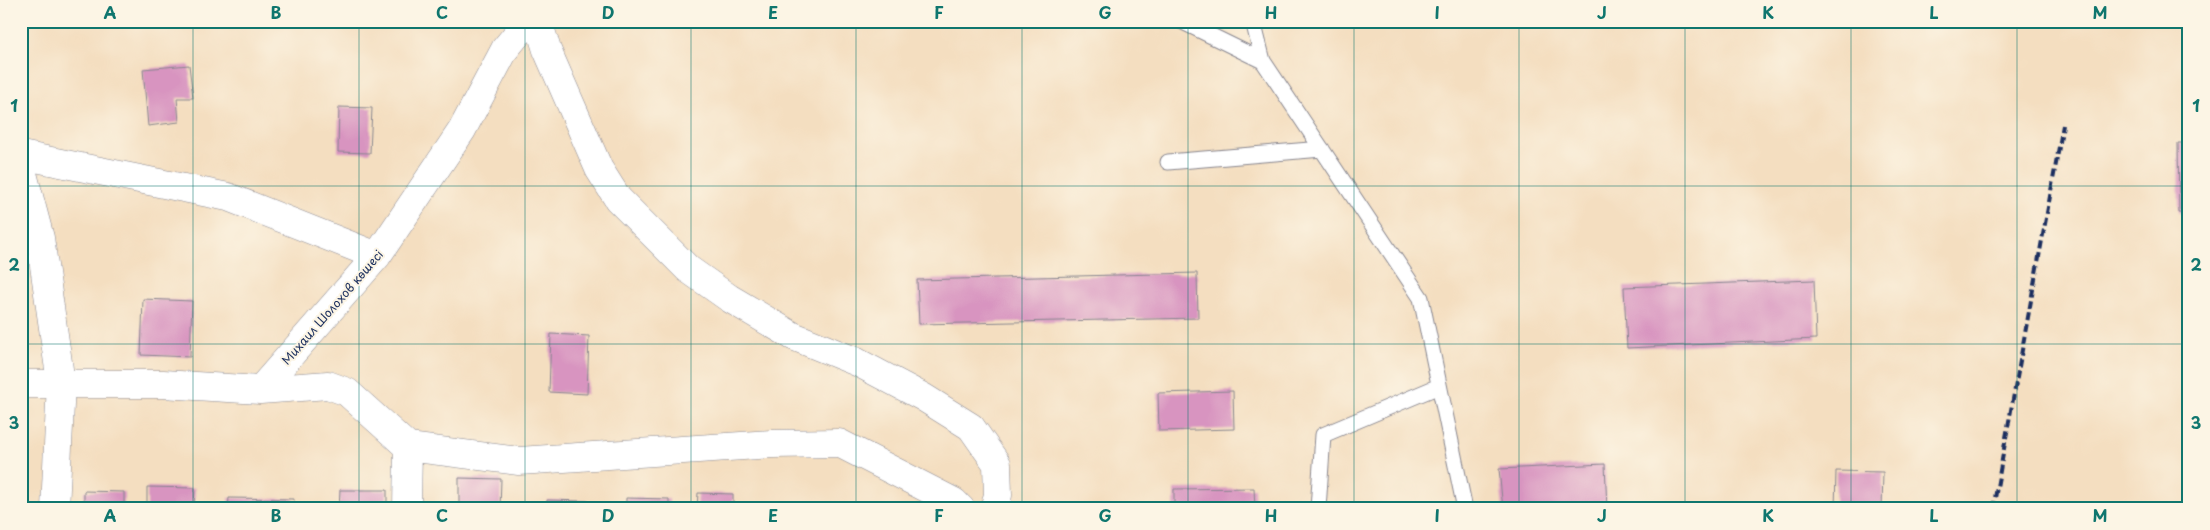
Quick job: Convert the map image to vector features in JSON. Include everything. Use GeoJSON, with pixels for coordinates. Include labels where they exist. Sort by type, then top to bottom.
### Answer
{"type":"FeatureCollection","features":[{"type":"Feature","properties":{"kind":"street","name":"Михаил Шолохов көшесі"},"geometry":{"type":"LineString","coordinates":[[260,390],[377,256],[462,130],[505,49],[528,21]]}},
{"type":"Feature","properties":{"kind":"street"},"geometry":{"type":"LineString","coordinates":[[538,21],[547,50],[599,169],[618,199],[688,269],[730,298],[793,336],[858,362],[923,397],[971,427],[996,464],[998,495],[994,509]]}},
{"type":"Feature","properties":{"kind":"street"},"geometry":{"type":"LineString","coordinates":[[21,155],[228,197],[377,256]]}},
{"type":"Feature","properties":{"kind":"street"},"geometry":{"type":"LineString","coordinates":[[21,166],[40,238],[61,384],[55,509]]}},
{"type":"Feature","properties":{"kind":"street"},"geometry":{"type":"LineString","coordinates":[[21,384],[164,384],[260,390],[328,385],[347,392],[408,447],[518,461],[772,444],[840,443],[954,502],[961,509]]}},
{"type":"Feature","properties":{"kind":"street"},"geometry":{"type":"LineString","coordinates":[[407,509],[408,447]]}},
{"type":"Feature","properties":{"kind":"lane"},"geometry":{"type":"LineString","coordinates":[[1181,21],[1263,61]]}},
{"type":"Feature","properties":{"kind":"lane"},"geometry":{"type":"LineString","coordinates":[[1253,21],[1263,61],[1420,298],[1466,509]]}},
{"type":"Feature","properties":{"kind":"lane"},"geometry":{"type":"LineString","coordinates":[[1168,162],[1322,149]]}},
{"type":"Feature","properties":{"kind":"lane"},"geometry":{"type":"LineString","coordinates":[[1318,509],[1323,436],[1439,386]]}},
{"type":"Feature","properties":{"kind":"building"},"geometry":{"type":"Polygon","coordinates":[[[189,65],[193,98],[177,98],[179,122],[148,126],[143,69],[189,65]]]}},
{"type":"Feature","properties":{"kind":"building"},"geometry":{"type":"Polygon","coordinates":[[[339,107],[372,108],[370,153],[338,152],[339,107]]]}},
{"type":"Feature","properties":{"kind":"building"},"geometry":{"type":"Polygon","coordinates":[[[2178,143],[2189,143],[2189,213],[2179,213],[2178,143]]]}},
{"type":"Feature","properties":{"kind":"building"},"geometry":{"type":"Polygon","coordinates":[[[1197,273],[1198,318],[919,324],[917,280],[1197,273]]]}},
{"type":"Feature","properties":{"kind":"building"},"geometry":{"type":"Polygon","coordinates":[[[1814,280],[1816,339],[1627,348],[1624,287],[1814,280]]]}},
{"type":"Feature","properties":{"kind":"building"},"geometry":{"type":"Polygon","coordinates":[[[143,299],[192,301],[190,357],[141,355],[143,299]]]}},
{"type":"Feature","properties":{"kind":"building"},"geometry":{"type":"Polygon","coordinates":[[[551,334],[589,336],[587,394],[549,392],[551,334]]]}},
{"type":"Feature","properties":{"kind":"building"},"geometry":{"type":"Polygon","coordinates":[[[1233,391],[1234,429],[1159,431],[1158,393],[1233,391]]]}},
{"type":"Feature","properties":{"kind":"building"},"geometry":{"type":"Polygon","coordinates":[[[1605,464],[1607,509],[1503,509],[1499,469],[1605,464]]]}},
{"type":"Feature","properties":{"kind":"building"},"geometry":{"type":"Polygon","coordinates":[[[1836,471],[1883,472],[1882,509],[1835,509],[1836,471]]]}},
{"type":"Feature","properties":{"kind":"building"},"geometry":{"type":"Polygon","coordinates":[[[459,478],[501,479],[500,509],[459,509],[459,478]]]}},
{"type":"Feature","properties":{"kind":"building"},"geometry":{"type":"Polygon","coordinates":[[[147,487],[195,488],[194,509],[147,509],[147,487]]]}},
{"type":"Feature","properties":{"kind":"building"},"geometry":{"type":"Polygon","coordinates":[[[1254,488],[1255,509],[1174,509],[1174,489],[1254,488]]]}},
{"type":"Feature","properties":{"kind":"building"},"geometry":{"type":"Polygon","coordinates":[[[340,490],[387,490],[387,509],[339,509],[340,490]]]}},
{"type":"Feature","properties":{"kind":"building"},"geometry":{"type":"Polygon","coordinates":[[[84,491],[124,492],[124,509],[84,509],[84,491]]]}},
{"type":"Feature","properties":{"kind":"building"},"geometry":{"type":"Polygon","coordinates":[[[698,493],[733,494],[733,509],[697,509],[698,493]]]}},
{"type":"Feature","properties":{"kind":"building"},"geometry":{"type":"Polygon","coordinates":[[[229,498],[294,499],[293,509],[228,509],[229,498]]]}},
{"type":"Feature","properties":{"kind":"building"},"geometry":{"type":"Polygon","coordinates":[[[626,498],[669,499],[669,509],[626,509],[626,498]]]}},
{"type":"Feature","properties":{"kind":"building"},"geometry":{"type":"Polygon","coordinates":[[[547,500],[588,501],[588,509],[547,509],[547,500]]]}},
{"type":"Feature","properties":{"kind":"railway"},"geometry":{"type":"LineString","coordinates":[[1993,509],[2063,125]]}}]}
